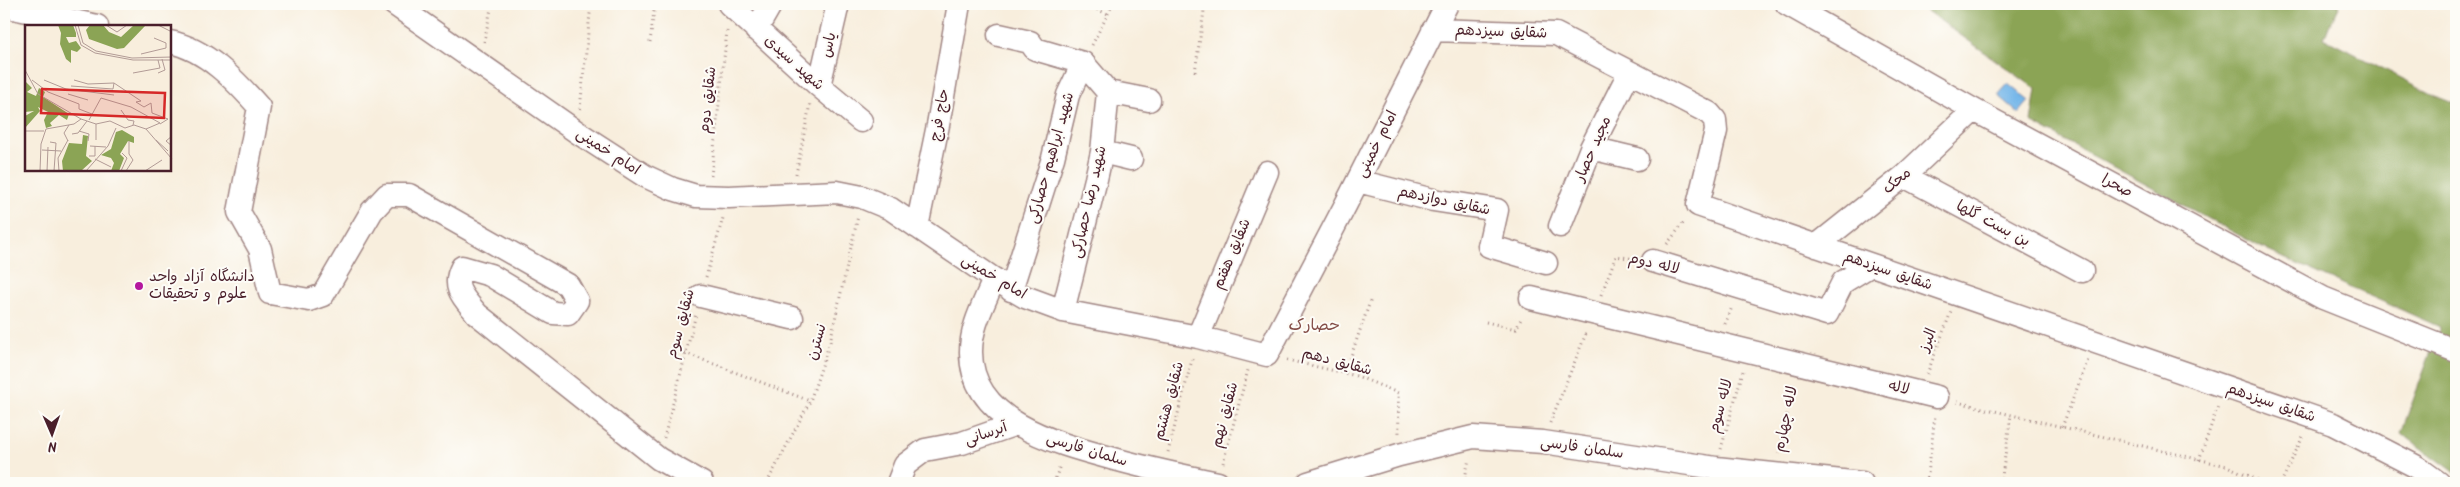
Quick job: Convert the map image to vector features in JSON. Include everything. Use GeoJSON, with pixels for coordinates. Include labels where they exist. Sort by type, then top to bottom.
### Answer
{"type":"FeatureCollection","features":[{"type":"Feature","properties":{"kind":"street","name":"امام خمینی"},"geometry":{"type":"LineString","coordinates":[[394,4],[577,132],[673,190],[696,196],[719,197],[837,192],[862,197],[891,209],[1002,284],[1063,311],[1198,337],[1260,354],[1358,181],[1447,4]]}},
{"type":"Feature","properties":{"kind":"street"},"geometry":{"type":"LineString","coordinates":[[756,30],[771,4]]}},
{"type":"Feature","properties":{"kind":"street","name":"یاس"},"geometry":{"type":"LineString","coordinates":[[817,84],[838,4]]}},
{"type":"Feature","properties":{"kind":"street","name":"حاج فرج"},"geometry":{"type":"LineString","coordinates":[[917,227],[938,125],[959,4]]}},
{"type":"Feature","properties":{"kind":"street","name":"صحرا"},"geometry":{"type":"LineString","coordinates":[[1787,4],[1974,110],[2323,298],[2456,351]]}},
{"type":"Feature","properties":{"kind":"street","name":"شهید سیدی"},"geometry":{"type":"LineString","coordinates":[[729,5],[861,121]]}},
{"type":"Feature","properties":{"kind":"street"},"geometry":{"type":"LineString","coordinates":[[4,6],[92,25]]}},
{"type":"Feature","properties":{"kind":"street","name":"شقایق سیزدهم"},"geometry":{"type":"LineString","coordinates":[[1433,30],[1556,34],[1709,113],[1715,120],[1716,131],[1698,205],[2333,424],[2417,467],[2439,483]]}},
{"type":"Feature","properties":{"kind":"street"},"geometry":{"type":"LineString","coordinates":[[998,34],[1030,42],[1035,49],[1083,63],[1108,92],[1149,100]]}},
{"type":"Feature","properties":{"kind":"street"},"geometry":{"type":"LineString","coordinates":[[171,42],[185,45],[234,79],[259,107],[239,212],[260,249],[270,293],[309,300],[323,294],[372,211],[388,194],[409,195],[568,285],[577,301],[568,314],[553,313],[490,275],[462,267],[456,277],[459,291],[477,314],[659,458],[702,483]]}},
{"type":"Feature","properties":{"kind":"street","name":"شهید ابراهیم حصارکی"},"geometry":{"type":"LineString","coordinates":[[1002,284],[1043,155],[1083,63]]}},
{"type":"Feature","properties":{"kind":"street","name":"مجید حصار"},"geometry":{"type":"LineString","coordinates":[[1560,226],[1591,148],[1629,73]]}},
{"type":"Feature","properties":{"kind":"street","name":"شهید رضا حصارکی"},"geometry":{"type":"LineString","coordinates":[[1063,311],[1102,152],[1108,92]]}},
{"type":"Feature","properties":{"kind":"street","name":"محک"},"geometry":{"type":"LineString","coordinates":[[1816,246],[1904,176],[1974,110]]}},
{"type":"Feature","properties":{"kind":"street"},"geometry":{"type":"LineString","coordinates":[[1591,148],[1637,159]]}},
{"type":"Feature","properties":{"kind":"street"},"geometry":{"type":"LineString","coordinates":[[1102,152],[1132,160]]}},
{"type":"Feature","properties":{"kind":"street","name":"شقایق هفتم"},"geometry":{"type":"LineString","coordinates":[[1198,337],[1267,172]]}},
{"type":"Feature","properties":{"kind":"street","name":"بن بست گلها"},"geometry":{"type":"LineString","coordinates":[[1904,176],[2082,272]]}},
{"type":"Feature","properties":{"kind":"street","name":"شقایق دوازدهم"},"geometry":{"type":"LineString","coordinates":[[1358,181],[1433,200],[1497,210],[1489,246],[1546,263]]}},
{"type":"Feature","properties":{"kind":"street","name":"لاله دوم"},"geometry":{"type":"LineString","coordinates":[[1653,261],[1826,314],[1843,282],[1871,264]]}},
{"type":"Feature","properties":{"kind":"street","name":"آبرسانی"},"geometry":{"type":"LineString","coordinates":[[898,483],[905,464],[925,450],[962,443],[1016,424],[987,397],[976,379],[970,353],[972,335],[1002,284]]}},
{"type":"Feature","properties":{"kind":"street"},"geometry":{"type":"LineString","coordinates":[[701,296],[792,318]]}},
{"type":"Feature","properties":{"kind":"street","name":"لاله"},"geometry":{"type":"LineString","coordinates":[[1532,298],[1928,395]]}},
{"type":"Feature","properties":{"kind":"street","name":"سلمان فارسی"},"geometry":{"type":"LineString","coordinates":[[1016,424],[1066,446],[1163,472],[1218,483]]}},
{"type":"Feature","properties":{"kind":"street","name":"سلمان فارسی"},"geometry":{"type":"LineString","coordinates":[[1308,483],[1399,455],[1473,437],[1543,442],[1716,468],[1862,483]]}},
{"type":"Feature","properties":{"kind":"path"},"geometry":{"type":"LineString","coordinates":[[479,63],[492,4]]}},
{"type":"Feature","properties":{"kind":"path"},"geometry":{"type":"LineString","coordinates":[[577,132],[591,4]]}},
{"type":"Feature","properties":{"kind":"path"},"geometry":{"type":"LineString","coordinates":[[650,42],[655,4]]}},
{"type":"Feature","properties":{"kind":"path"},"geometry":{"type":"LineString","coordinates":[[1083,4],[1108,14]]}},
{"type":"Feature","properties":{"kind":"path"},"geometry":{"type":"LineString","coordinates":[[1083,63],[1113,4]]}},
{"type":"Feature","properties":{"kind":"path"},"geometry":{"type":"LineString","coordinates":[[1195,72],[1205,4]]}},
{"type":"Feature","properties":{"kind":"path","name":"شقایق دوم"},"geometry":{"type":"LineString","coordinates":[[719,197],[729,5]]}},
{"type":"Feature","properties":{"kind":"path"},"geometry":{"type":"LineString","coordinates":[[792,194],[817,84]]}},
{"type":"Feature","properties":{"kind":"path","name":"شقایق سوم"},"geometry":{"type":"LineString","coordinates":[[659,458],[701,296],[719,197]]}},
{"type":"Feature","properties":{"kind":"path","name":"نسترن"},"geometry":{"type":"LineString","coordinates":[[767,483],[810,401],[830,342],[862,197]]}},
{"type":"Feature","properties":{"kind":"path"},"geometry":{"type":"LineString","coordinates":[[1653,261],[1698,205]]}},
{"type":"Feature","properties":{"kind":"path","name":"لاله دوم"},"geometry":{"type":"LineString","coordinates":[[1543,442],[1616,256],[1653,261]]}},
{"type":"Feature","properties":{"kind":"path"},"geometry":{"type":"LineString","coordinates":[[1718,344],[1740,288]]}},
{"type":"Feature","properties":{"kind":"path","name":"البرز"},"geometry":{"type":"LineString","coordinates":[[1927,483],[1928,395],[1958,295]]}},
{"type":"Feature","properties":{"kind":"path"},"geometry":{"type":"LineString","coordinates":[[1345,373],[1371,298]]}},
{"type":"Feature","properties":{"kind":"path"},"geometry":{"type":"LineString","coordinates":[[1486,322],[1516,329]]}},
{"type":"Feature","properties":{"kind":"path","name":"شقایق هشتم"},"geometry":{"type":"LineString","coordinates":[[1163,472],[1198,337]]}},
{"type":"Feature","properties":{"kind":"path"},"geometry":{"type":"LineString","coordinates":[[2062,427],[2095,342]]}},
{"type":"Feature","properties":{"kind":"path","name":"لاله سوم"},"geometry":{"type":"LineString","coordinates":[[1716,468],[1748,351]]}},
{"type":"Feature","properties":{"kind":"path"},"geometry":{"type":"LineString","coordinates":[[685,353],[810,401]]}},
{"type":"Feature","properties":{"kind":"path","name":"شقایق دهم"},"geometry":{"type":"LineString","coordinates":[[1260,354],[1345,373],[1398,393],[1399,455]]}},
{"type":"Feature","properties":{"kind":"path","name":"شقایق نهم"},"geometry":{"type":"LineString","coordinates":[[1218,483],[1260,354]]}},
{"type":"Feature","properties":{"kind":"path","name":"لاله چهارم"},"geometry":{"type":"LineString","coordinates":[[1774,474],[1797,364]]}},
{"type":"Feature","properties":{"kind":"path"},"geometry":{"type":"LineString","coordinates":[[2199,460],[2224,387]]}},
{"type":"Feature","properties":{"kind":"path"},"geometry":{"type":"LineString","coordinates":[[1928,395],[2227,466],[2265,483]]}},
{"type":"Feature","properties":{"kind":"path"},"geometry":{"type":"LineString","coordinates":[[2001,483],[2011,414]]}},
{"type":"Feature","properties":{"kind":"path"},"geometry":{"type":"LineString","coordinates":[[2281,483],[2313,417]]}},
{"type":"Feature","properties":{"kind":"green space"},"geometry":{"type":"Polygon","coordinates":[[[1917,4],[2340,4],[2324,38],[2440,98],[2456,104],[2456,473],[2401,433],[2440,327],[2268,251],[2031,122],[2036,89],[1917,4]]]}},
{"type":"Feature","properties":{"kind":"water"},"geometry":{"type":"Polygon","coordinates":[[[2008,84],[2029,101],[2019,113],[1998,95],[2008,84]]]}},
{"type":"Feature","properties":{"kind":"place","name":"دانشگاه آزاد واحد علوم و تحقیقات"},"geometry":{"type":"Point","coordinates":[139,286]}},
{"type":"Feature","properties":{"kind":"district","name":"حصارک"},"geometry":{"type":"Point","coordinates":[1314,325]}}]}
